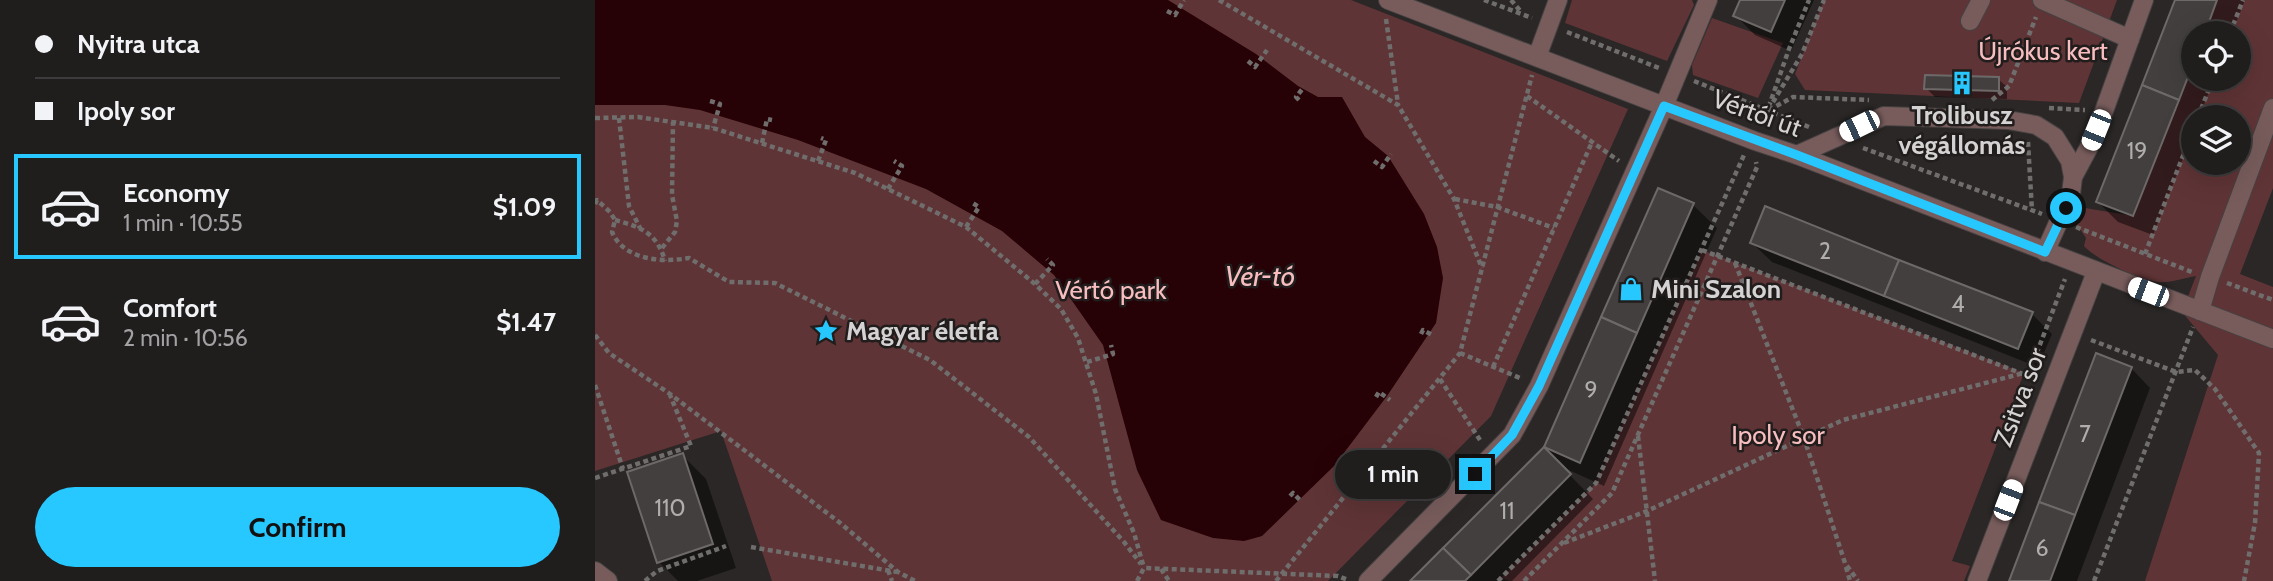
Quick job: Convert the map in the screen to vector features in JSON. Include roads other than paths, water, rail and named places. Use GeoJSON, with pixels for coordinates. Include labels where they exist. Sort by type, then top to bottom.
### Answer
{"type":"FeatureCollection","features":[{"type":"Feature","properties":{"kind":"street"},"geometry":{"type":"LineString","coordinates":[[1537,57],[1557,0]]}},
{"type":"Feature","properties":{"kind":"street"},"geometry":{"type":"LineString","coordinates":[[1970,21],[1980,0]]}},
{"type":"Feature","properties":{"kind":"street"},"geometry":{"type":"LineString","coordinates":[[2042,0],[2130,39]]}},
{"type":"Feature","properties":{"kind":"street"},"geometry":{"type":"LineString","coordinates":[[2073,177],[2088,149],[2144,0]]}},
{"type":"Feature","properties":{"kind":"street"},"geometry":{"type":"LineString","coordinates":[[1368,581],[1512,435],[1539,386],[1664,106],[1704,3]]}},
{"type":"Feature","properties":{"kind":"street","name":"Vértói út"},"geometry":{"type":"LineString","coordinates":[[1387,6],[1537,57],[2273,339]]}},
{"type":"Feature","properties":{"kind":"street"},"geometry":{"type":"LineString","coordinates":[[2200,311],[2273,108]]}},
{"type":"Feature","properties":{"kind":"street"},"geometry":{"type":"LineString","coordinates":[[1797,155],[1884,116],[2026,121],[2045,130],[2063,147],[2070,161],[2073,177],[2071,194],[2061,221],[2045,252]]}},
{"type":"Feature","properties":{"kind":"street","name":"Zsitva sor"},"geometry":{"type":"LineString","coordinates":[[1977,581],[2097,272]]}},
{"type":"Feature","properties":{"kind":"street"},"geometry":{"type":"LineString","coordinates":[[595,571],[608,581]]}},
{"type":"Feature","properties":{"kind":"water","name":"Vér-tó"},"geometry":{"type":"Polygon","coordinates":[[[595,0],[1168,0],[1256,54],[1298,86],[1318,97],[1342,97],[1365,137],[1388,156],[1424,214],[1437,247],[1443,278],[1436,323],[1387,396],[1334,466],[1262,536],[1244,541],[1213,538],[1161,520],[1137,470],[1103,345],[1054,275],[1002,231],[926,189],[798,140],[700,110],[665,105],[595,105],[595,0]]]}},
{"type":"Feature","properties":{"kind":"place","name":"Trolibusz végállomás"},"geometry":{"type":"Point","coordinates":[1962,83]}},
{"type":"Feature","properties":{"kind":"place","name":"Mini Szalon"},"geometry":{"type":"Point","coordinates":[1631,289]}},
{"type":"Feature","properties":{"kind":"place","name":"Magyar életfa"},"geometry":{"type":"Point","coordinates":[826,331]}},
{"type":"Feature","properties":{"kind":"park label","name":"Újrókus kert"},"geometry":{"type":"Point","coordinates":[2043,51]}},
{"type":"Feature","properties":{"kind":"park label","name":"Vértó park"},"geometry":{"type":"Point","coordinates":[1111,290]}},
{"type":"Feature","properties":{"kind":"park label","name":"Ipoly sor"},"geometry":{"type":"Point","coordinates":[1778,435]}}]}
